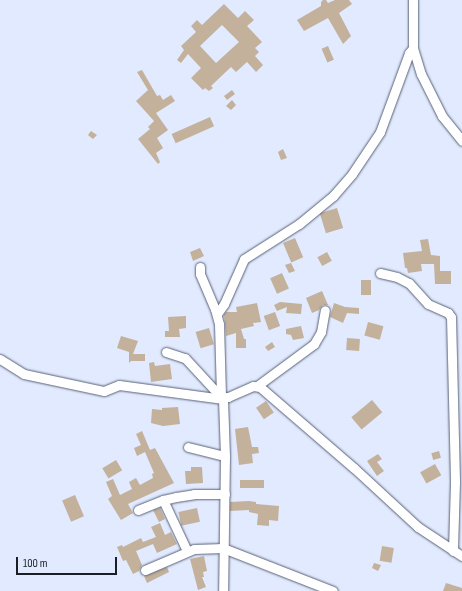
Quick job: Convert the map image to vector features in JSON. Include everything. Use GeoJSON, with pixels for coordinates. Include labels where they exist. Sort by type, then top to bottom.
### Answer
{"type":"FeatureCollection","features":[{"type":"Feature","properties":{"kind":"street"},"geometry":{"type":"LineString","coordinates":[[413,0],[413,48],[421,74],[442,116],[462,141]]}},
{"type":"Feature","properties":{"kind":"street"},"geometry":{"type":"LineString","coordinates":[[217,314],[224,304],[244,259],[299,224],[333,196],[352,174],[380,132],[409,53],[413,48]]}},
{"type":"Feature","properties":{"kind":"street"},"geometry":{"type":"LineString","coordinates":[[200,267],[206,292],[217,314],[219,324],[225,456],[223,591]]}},
{"type":"Feature","properties":{"kind":"street"},"geometry":{"type":"LineString","coordinates":[[380,273],[397,277],[409,283],[428,304],[448,313],[451,317],[455,482],[454,551]]}},
{"type":"Feature","properties":{"kind":"street"},"geometry":{"type":"LineString","coordinates":[[0,359],[24,374],[104,391],[119,385],[222,398],[228,397],[253,386],[257,386],[314,344],[321,332],[325,310]]}},
{"type":"Feature","properties":{"kind":"street"},"geometry":{"type":"LineString","coordinates":[[166,352],[185,358],[222,398]]}},
{"type":"Feature","properties":{"kind":"street"},"geometry":{"type":"LineString","coordinates":[[257,386],[354,468],[418,527],[462,556]]}},
{"type":"Feature","properties":{"kind":"street"},"geometry":{"type":"LineString","coordinates":[[188,447],[225,456]]}},
{"type":"Feature","properties":{"kind":"street"},"geometry":{"type":"LineString","coordinates":[[138,510],[163,500],[194,494],[225,494]]}},
{"type":"Feature","properties":{"kind":"street"},"geometry":{"type":"LineString","coordinates":[[163,500],[187,551]]}},
{"type":"Feature","properties":{"kind":"street"},"geometry":{"type":"LineString","coordinates":[[145,570],[187,551],[198,548],[223,548],[333,591]]}},
{"type":"Feature","properties":{"kind":"building"},"geometry":{"type":"Polygon","coordinates":[[[326,0],[328,3],[335,0],[349,0],[352,4],[339,13],[351,36],[343,44],[328,18],[304,31],[297,20],[321,6],[321,2],[326,0]]]}},
{"type":"Feature","properties":{"kind":"building"},"geometry":{"type":"Polygon","coordinates":[[[224,4],[238,18],[245,11],[254,20],[247,26],[262,42],[255,48],[259,52],[255,56],[263,65],[256,72],[247,62],[236,72],[231,67],[211,86],[213,88],[209,91],[205,88],[203,90],[191,78],[201,68],[188,54],[181,63],[177,60],[184,50],[181,46],[196,32],[191,26],[197,20],[202,25],[224,4]],[[222,25],[200,46],[216,63],[239,42],[222,25]]]}},
{"type":"Feature","properties":{"kind":"building"},"geometry":{"type":"Polygon","coordinates":[[[328,46],[334,60],[327,63],[322,49],[328,46]]]}},
{"type":"Feature","properties":{"kind":"building"},"geometry":{"type":"Polygon","coordinates":[[[142,70],[157,96],[160,95],[163,100],[171,95],[175,101],[156,113],[168,130],[157,138],[163,148],[156,153],[160,162],[158,164],[138,139],[150,129],[148,127],[154,121],[136,101],[148,90],[137,72],[142,70]]]}},
{"type":"Feature","properties":{"kind":"building"},"geometry":{"type":"Polygon","coordinates":[[[232,90],[235,94],[227,100],[224,96],[232,90]]]}},
{"type":"Feature","properties":{"kind":"building"},"geometry":{"type":"Polygon","coordinates":[[[232,100],[236,105],[231,110],[226,106],[232,100]]]}},
{"type":"Feature","properties":{"kind":"building"},"geometry":{"type":"Polygon","coordinates":[[[210,117],[214,126],[176,143],[172,134],[210,117]]]}},
{"type":"Feature","properties":{"kind":"building"},"geometry":{"type":"Polygon","coordinates":[[[91,131],[97,135],[93,139],[88,135],[91,131]]]}},
{"type":"Feature","properties":{"kind":"building"},"geometry":{"type":"Polygon","coordinates":[[[283,149],[287,158],[281,160],[278,152],[283,149]]]}},
{"type":"Feature","properties":{"kind":"building"},"geometry":{"type":"Polygon","coordinates":[[[337,208],[343,228],[326,233],[320,213],[337,208]]]}},
{"type":"Feature","properties":{"kind":"building"},"geometry":{"type":"Polygon","coordinates":[[[295,238],[303,257],[291,262],[283,243],[295,238]]]}},
{"type":"Feature","properties":{"kind":"building"},"geometry":{"type":"Polygon","coordinates":[[[428,239],[431,255],[440,256],[440,271],[451,271],[451,284],[435,284],[434,264],[421,264],[422,271],[408,273],[407,268],[405,268],[403,253],[422,251],[420,240],[428,239]]]}},
{"type":"Feature","properties":{"kind":"building"},"geometry":{"type":"Polygon","coordinates":[[[200,248],[204,256],[193,261],[190,252],[200,248]]]}},
{"type":"Feature","properties":{"kind":"building"},"geometry":{"type":"Polygon","coordinates":[[[327,252],[332,261],[322,266],[317,257],[327,252]]]}},
{"type":"Feature","properties":{"kind":"building"},"geometry":{"type":"Polygon","coordinates":[[[291,263],[295,271],[289,273],[285,265],[291,263]]]}},
{"type":"Feature","properties":{"kind":"building"},"geometry":{"type":"Polygon","coordinates":[[[282,273],[289,289],[277,294],[270,278],[282,273]]]}},
{"type":"Feature","properties":{"kind":"building"},"geometry":{"type":"Polygon","coordinates":[[[361,280],[371,280],[371,295],[361,295],[361,280]]]}},
{"type":"Feature","properties":{"kind":"building"},"geometry":{"type":"Polygon","coordinates":[[[322,291],[328,305],[323,305],[319,310],[312,313],[306,298],[322,291]]]}},
{"type":"Feature","properties":{"kind":"building"},"geometry":{"type":"Polygon","coordinates":[[[280,302],[302,304],[301,314],[286,313],[287,307],[277,311],[274,305],[280,302]]]}},
{"type":"Feature","properties":{"kind":"building"},"geometry":{"type":"Polygon","coordinates":[[[257,303],[261,322],[253,323],[254,326],[241,329],[244,339],[246,339],[246,348],[236,348],[236,333],[226,336],[224,314],[226,312],[237,312],[236,307],[257,303]]]}},
{"type":"Feature","properties":{"kind":"building"},"geometry":{"type":"Polygon","coordinates":[[[334,303],[345,307],[359,308],[359,314],[347,313],[343,323],[330,317],[334,303]]]}},
{"type":"Feature","properties":{"kind":"building"},"geometry":{"type":"Polygon","coordinates":[[[275,312],[280,326],[269,330],[264,316],[275,312]]]}},
{"type":"Feature","properties":{"kind":"building"},"geometry":{"type":"Polygon","coordinates":[[[186,316],[186,328],[179,329],[180,337],[165,337],[165,331],[169,331],[168,317],[186,316]]]}},
{"type":"Feature","properties":{"kind":"building"},"geometry":{"type":"Polygon","coordinates":[[[368,322],[383,326],[380,340],[364,336],[368,322]]]}},
{"type":"Feature","properties":{"kind":"building"},"geometry":{"type":"Polygon","coordinates":[[[301,326],[304,338],[293,340],[291,335],[286,334],[286,329],[301,326]]]}},
{"type":"Feature","properties":{"kind":"building"},"geometry":{"type":"Polygon","coordinates":[[[209,328],[214,344],[201,348],[196,332],[209,328]]]}},
{"type":"Feature","properties":{"kind":"building"},"geometry":{"type":"Polygon","coordinates":[[[121,336],[138,341],[133,354],[145,354],[145,361],[131,361],[129,363],[129,352],[117,348],[121,336]]]}},
{"type":"Feature","properties":{"kind":"building"},"geometry":{"type":"Polygon","coordinates":[[[347,338],[360,339],[359,351],[346,350],[347,338]]]}},
{"type":"Feature","properties":{"kind":"building"},"geometry":{"type":"Polygon","coordinates":[[[272,342],[275,347],[268,351],[265,347],[272,342]]]}},
{"type":"Feature","properties":{"kind":"building"},"geometry":{"type":"Polygon","coordinates":[[[154,362],[155,366],[170,364],[172,379],[151,382],[149,363],[154,362]]]}},
{"type":"Feature","properties":{"kind":"building"},"geometry":{"type":"Polygon","coordinates":[[[372,400],[382,412],[362,430],[351,417],[372,400]]]}},
{"type":"Feature","properties":{"kind":"building"},"geometry":{"type":"Polygon","coordinates":[[[266,401],[274,413],[264,419],[256,408],[266,401]]]}},
{"type":"Feature","properties":{"kind":"building"},"geometry":{"type":"Polygon","coordinates":[[[178,407],[180,424],[163,426],[151,423],[152,409],[162,410],[162,408],[178,407]]]}},
{"type":"Feature","properties":{"kind":"building"},"geometry":{"type":"Polygon","coordinates":[[[248,427],[252,447],[258,447],[259,453],[252,454],[253,463],[239,465],[235,429],[248,427]]]}},
{"type":"Feature","properties":{"kind":"building"},"geometry":{"type":"Polygon","coordinates":[[[142,431],[150,450],[155,448],[174,483],[128,504],[133,513],[121,520],[108,499],[112,496],[106,482],[113,479],[120,495],[132,489],[129,482],[136,478],[140,485],[153,478],[152,474],[154,473],[145,452],[137,456],[134,448],[141,445],[136,434],[142,431]]]}},
{"type":"Feature","properties":{"kind":"building"},"geometry":{"type":"Polygon","coordinates":[[[439,451],[441,458],[433,460],[431,453],[439,451]]]}},
{"type":"Feature","properties":{"kind":"building"},"geometry":{"type":"Polygon","coordinates":[[[378,454],[382,459],[377,462],[384,471],[377,476],[367,461],[378,454]]]}},
{"type":"Feature","properties":{"kind":"building"},"geometry":{"type":"Polygon","coordinates":[[[116,460],[122,470],[108,479],[102,468],[116,460]]]}},
{"type":"Feature","properties":{"kind":"building"},"geometry":{"type":"Polygon","coordinates":[[[435,464],[441,475],[426,484],[420,472],[435,464]]]}},
{"type":"Feature","properties":{"kind":"building"},"geometry":{"type":"Polygon","coordinates":[[[191,467],[202,467],[203,483],[186,484],[185,471],[191,471],[191,467]]]}},
{"type":"Feature","properties":{"kind":"building"},"geometry":{"type":"Polygon","coordinates":[[[240,480],[264,480],[264,488],[240,488],[240,480]]]}},
{"type":"Feature","properties":{"kind":"building"},"geometry":{"type":"Polygon","coordinates":[[[75,495],[84,516],[71,522],[62,500],[75,495]]]}},
{"type":"Feature","properties":{"kind":"building"},"geometry":{"type":"Polygon","coordinates":[[[230,502],[256,502],[256,504],[279,506],[278,521],[269,520],[269,526],[257,525],[258,514],[249,512],[249,510],[230,511],[230,502]]]}},
{"type":"Feature","properties":{"kind":"building"},"geometry":{"type":"Polygon","coordinates":[[[160,508],[165,519],[159,522],[153,510],[160,508]]]}},
{"type":"Feature","properties":{"kind":"building"},"geometry":{"type":"Polygon","coordinates":[[[197,508],[200,522],[181,526],[178,512],[197,508]]]}},
{"type":"Feature","properties":{"kind":"building"},"geometry":{"type":"Polygon","coordinates":[[[160,523],[165,535],[171,532],[177,544],[157,553],[153,544],[136,551],[142,565],[139,571],[133,574],[126,560],[123,561],[117,547],[122,545],[123,547],[141,538],[143,542],[156,537],[151,527],[160,523]]]}},
{"type":"Feature","properties":{"kind":"building"},"geometry":{"type":"Polygon","coordinates":[[[382,546],[394,548],[392,563],[380,561],[382,546]]]}},
{"type":"Feature","properties":{"kind":"building"},"geometry":{"type":"Polygon","coordinates":[[[204,556],[207,571],[203,572],[204,577],[202,577],[206,587],[198,590],[190,559],[204,556]]]}},
{"type":"Feature","properties":{"kind":"building"},"geometry":{"type":"Polygon","coordinates":[[[374,563],[381,565],[378,571],[372,568],[374,563]]]}},
{"type":"Feature","properties":{"kind":"building"},"geometry":{"type":"Polygon","coordinates":[[[167,567],[169,572],[147,583],[144,576],[167,567]]]}},
{"type":"Feature","properties":{"kind":"building"},"geometry":{"type":"Polygon","coordinates":[[[446,583],[462,588],[462,591],[443,591],[446,583]]]}}]}
